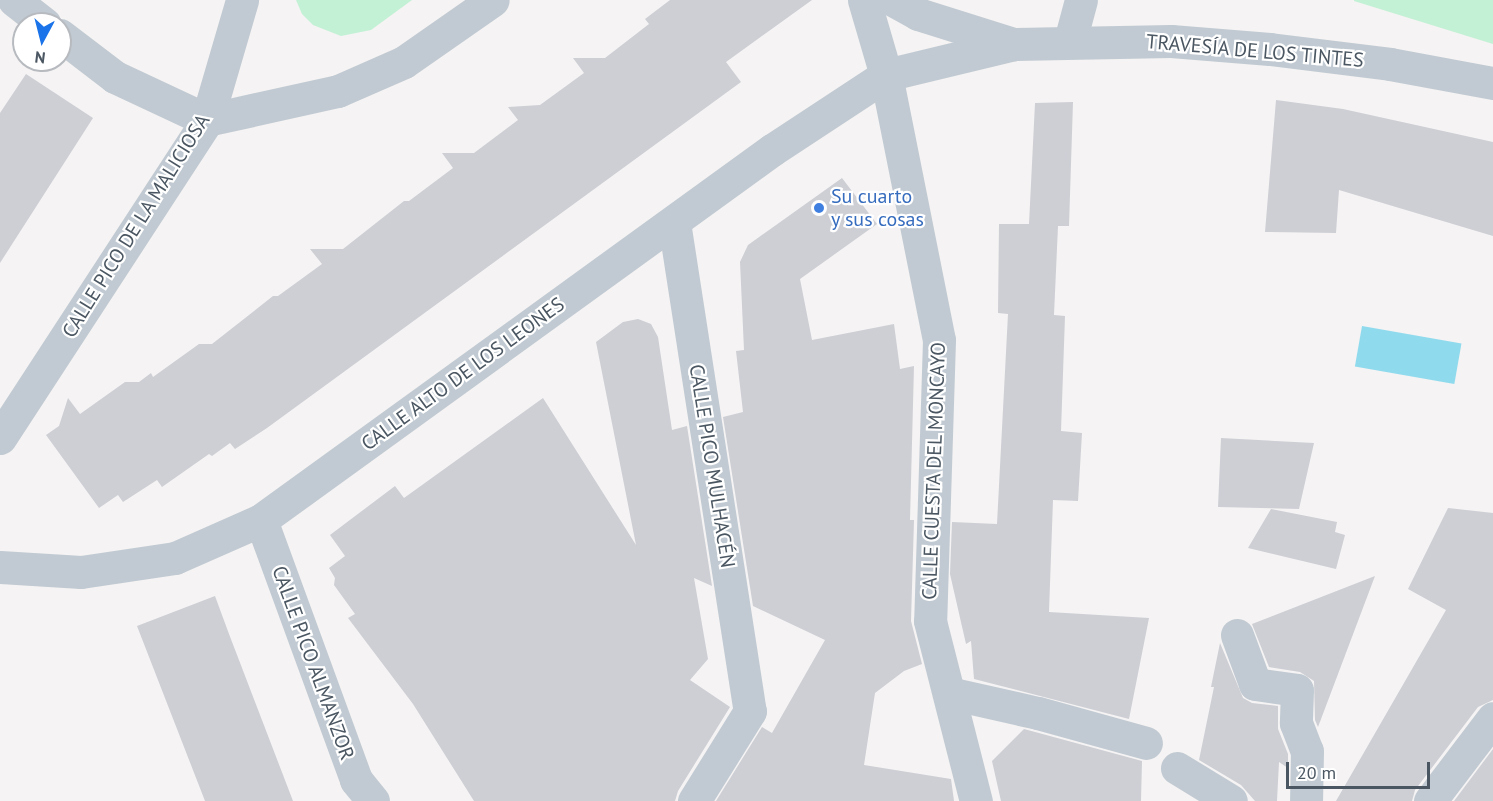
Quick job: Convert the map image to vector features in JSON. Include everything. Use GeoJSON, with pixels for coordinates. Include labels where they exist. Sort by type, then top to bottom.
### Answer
{"type":"FeatureCollection","features":[{"type":"Feature","properties":{"kind":"street"},"geometry":{"type":"LineString","coordinates":[[14,0],[30,12]]}},
{"type":"Feature","properties":{"kind":"street","name":"CALLE PICO DE LA MALICIOSA"},"geometry":{"type":"LineString","coordinates":[[0,438],[207,120],[242,0]]}},
{"type":"Feature","properties":{"kind":"street"},"geometry":{"type":"LineString","coordinates":[[72,44],[115,77],[207,120],[338,91],[404,62],[493,0]]}},
{"type":"Feature","properties":{"kind":"street","name":"CALLE CUESTA DEL MONCAYO"},"geometry":{"type":"LineString","coordinates":[[864,0],[886,75],[939,339],[930,621],[976,801]]}},
{"type":"Feature","properties":{"kind":"street","name":"TRAVESÍA DE LOS TINTES"},"geometry":{"type":"LineString","coordinates":[[893,0],[918,14],[1014,44]]}},
{"type":"Feature","properties":{"kind":"street"},"geometry":{"type":"LineString","coordinates":[[1070,41],[1081,0]]}},
{"type":"Feature","properties":{"kind":"street","name":"TRAVESÍA DE LOS TINTES"},"geometry":{"type":"LineString","coordinates":[[886,75],[1014,44],[1070,41],[1171,41],[1270,49],[1390,64],[1493,83]]}},
{"type":"Feature","properties":{"kind":"street","name":"CALLE ALTO DE LOS LEONES"},"geometry":{"type":"LineString","coordinates":[[0,567],[81,572],[175,558],[261,520],[772,150],[886,75]]}},
{"type":"Feature","properties":{"kind":"street","name":"CALLE PICO MULHACÉN"},"geometry":{"type":"LineString","coordinates":[[674,222],[750,711],[694,801]]}},
{"type":"Feature","properties":{"kind":"street","name":"CALLE PICO ALMANZOR"},"geometry":{"type":"LineString","coordinates":[[261,520],[356,780],[373,801]]}},
{"type":"Feature","properties":{"kind":"street"},"geometry":{"type":"LineString","coordinates":[[1237,635],[1255,684],[1297,690],[1296,723],[1307,751],[1306,801]]}},
{"type":"Feature","properties":{"kind":"street"},"geometry":{"type":"LineString","coordinates":[[949,693],[1038,713],[1146,744]]}},
{"type":"Feature","properties":{"kind":"street"},"geometry":{"type":"LineString","coordinates":[[1430,801],[1493,718]]}},
{"type":"Feature","properties":{"kind":"street"},"geometry":{"type":"LineString","coordinates":[[1177,768],[1231,801]]}},
{"type":"Feature","properties":{"kind":"green space"},"geometry":{"type":"Polygon","coordinates":[[[296,0],[412,0],[371,30],[341,36],[313,25],[302,14],[296,0]]]}},
{"type":"Feature","properties":{"kind":"green space"},"geometry":{"type":"Polygon","coordinates":[[[1354,0],[1493,0],[1493,44],[1354,1],[1354,0]]]}},
{"type":"Feature","properties":{"kind":"water"},"geometry":{"type":"Polygon","coordinates":[[[1362,326],[1461,344],[1454,384],[1355,366],[1362,326]]]}},
{"type":"Feature","properties":{"kind":"building"},"geometry":{"type":"Polygon","coordinates":[[[670,0],[812,0],[726,62],[741,82],[267,428],[235,449],[230,443],[212,456],[209,454],[162,487],[157,480],[123,502],[118,495],[99,508],[46,435],[59,426],[68,398],[80,414],[125,382],[139,382],[151,373],[153,377],[199,344],[212,344],[273,296],[278,296],[322,264],[310,249],[343,249],[404,201],[409,201],[453,168],[442,153],[474,153],[518,120],[508,107],[540,105],[584,73],[573,58],[605,58],[649,24],[645,19],[670,0]]]}},
{"type":"Feature","properties":{"kind":"building"},"geometry":{"type":"Polygon","coordinates":[[[26,74],[93,118],[0,263],[0,113],[26,74]]]}},
{"type":"Feature","properties":{"kind":"building"},"geometry":{"type":"Polygon","coordinates":[[[1276,100],[1343,109],[1493,142],[1493,236],[1339,190],[1336,233],[1265,232],[1276,100]]]}},
{"type":"Feature","properties":{"kind":"building"},"geometry":{"type":"Polygon","coordinates":[[[1073,102],[1069,226],[1058,226],[1054,315],[1065,316],[1061,431],[1082,433],[1078,501],[1053,500],[1049,612],[1149,618],[1129,719],[974,679],[971,641],[966,644],[950,574],[952,522],[997,524],[1008,314],[998,313],[999,224],[1029,224],[1035,103],[1073,102]]]}},
{"type":"Feature","properties":{"kind":"building"},"geometry":{"type":"Polygon","coordinates":[[[842,178],[877,224],[800,279],[812,340],[894,324],[900,369],[914,366],[910,520],[914,520],[911,621],[922,664],[904,671],[875,693],[864,765],[951,779],[954,801],[716,801],[762,727],[772,733],[825,640],[753,606],[723,417],[743,412],[736,351],[744,350],[740,262],[748,245],[842,178]]]}},
{"type":"Feature","properties":{"kind":"building"},"geometry":{"type":"Polygon","coordinates":[[[638,319],[651,324],[658,337],[672,430],[687,426],[712,586],[694,578],[708,659],[690,680],[730,707],[678,791],[675,801],[474,801],[413,704],[348,618],[355,614],[334,585],[335,578],[329,568],[345,556],[330,535],[395,486],[404,498],[543,398],[636,545],[596,342],[623,322],[638,319]]]}},
{"type":"Feature","properties":{"kind":"building"},"geometry":{"type":"Polygon","coordinates":[[[1221,438],[1314,443],[1299,509],[1218,507],[1221,438]]]}},
{"type":"Feature","properties":{"kind":"building"},"geometry":{"type":"Polygon","coordinates":[[[1448,508],[1493,513],[1493,700],[1478,707],[1415,790],[1412,801],[1336,801],[1446,610],[1408,589],[1448,508]]]}},
{"type":"Feature","properties":{"kind":"building"},"geometry":{"type":"Polygon","coordinates":[[[1271,509],[1337,522],[1335,532],[1345,535],[1336,569],[1248,548],[1271,509]]]}},
{"type":"Feature","properties":{"kind":"building"},"geometry":{"type":"Polygon","coordinates":[[[1375,576],[1318,727],[1315,720],[1314,681],[1300,672],[1269,667],[1252,624],[1375,576]]]}},
{"type":"Feature","properties":{"kind":"building"},"geometry":{"type":"Polygon","coordinates":[[[215,596],[293,801],[205,801],[137,626],[215,596]]]}},
{"type":"Feature","properties":{"kind":"building"},"geometry":{"type":"Polygon","coordinates":[[[1220,643],[1243,698],[1252,703],[1278,706],[1278,729],[1288,754],[1288,768],[1279,762],[1277,801],[1255,801],[1241,785],[1199,760],[1214,687],[1211,687],[1220,643]]]}},
{"type":"Feature","properties":{"kind":"building"},"geometry":{"type":"Polygon","coordinates":[[[1024,729],[1142,761],[1141,801],[1001,801],[992,761],[1024,729]]]}},
{"type":"Feature","properties":{"kind":"building"},"geometry":{"type":"Polygon","coordinates":[[[1493,749],[1493,801],[1454,801],[1493,749]]]}},
{"type":"Feature","properties":{"kind":"place","name":"Su cuarto y sus cosas"},"geometry":{"type":"Point","coordinates":[819,208]}}]}
